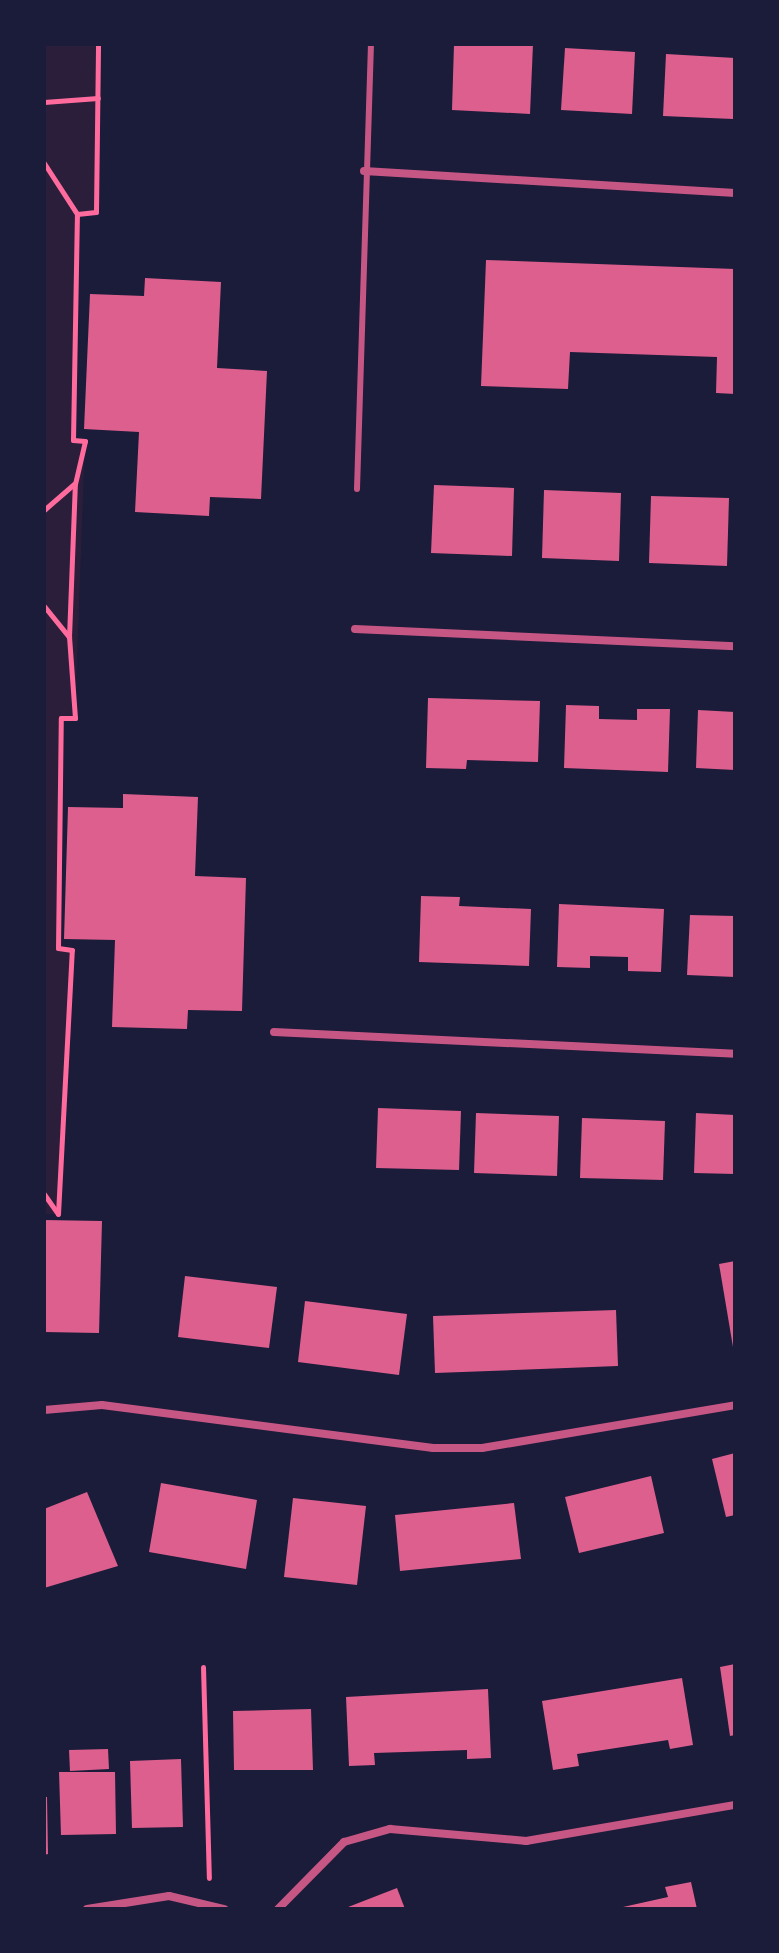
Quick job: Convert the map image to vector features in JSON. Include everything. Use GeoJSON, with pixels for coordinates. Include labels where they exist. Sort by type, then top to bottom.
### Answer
{"type":"FeatureCollection","features":[{"type":"Feature","properties":{"kind":"street"},"geometry":{"type":"LineString","coordinates":[[364,171],[735,193]]}},
{"type":"Feature","properties":{"kind":"street"},"geometry":{"type":"LineString","coordinates":[[355,629],[735,646]]}},
{"type":"Feature","properties":{"kind":"street"},"geometry":{"type":"LineString","coordinates":[[274,1032],[735,1054]]}},
{"type":"Feature","properties":{"kind":"street"},"geometry":{"type":"LineString","coordinates":[[44,1410],[102,1405],[433,1448],[482,1448],[735,1405]]}},
{"type":"Feature","properties":{"kind":"street"},"geometry":{"type":"LineString","coordinates":[[278,1909],[344,1842],[390,1829],[526,1841],[735,1805]]}},
{"type":"Feature","properties":{"kind":"street"},"geometry":{"type":"LineString","coordinates":[[87,1909],[134,1898],[208,1903],[224,1909]]}},
{"type":"Feature","properties":{"kind":"lane"},"geometry":{"type":"LineString","coordinates":[[357,489],[364,171],[371,44]]}},
{"type":"Feature","properties":{"kind":"path"},"geometry":{"type":"LineString","coordinates":[[77,214],[96,212],[98,44]]}},
{"type":"Feature","properties":{"kind":"path"},"geometry":{"type":"LineString","coordinates":[[44,102],[98,98]]}},
{"type":"Feature","properties":{"kind":"path"},"geometry":{"type":"LineString","coordinates":[[44,163],[77,214],[73,440],[85,441],[75,484],[69,637],[75,718],[61,718],[58,948],[72,950],[58,1214],[44,1194]]}},
{"type":"Feature","properties":{"kind":"path"},"geometry":{"type":"LineString","coordinates":[[44,510],[75,484]]}},
{"type":"Feature","properties":{"kind":"path"},"geometry":{"type":"LineString","coordinates":[[44,606],[69,637]]}},
{"type":"Feature","properties":{"kind":"path"},"geometry":{"type":"LineString","coordinates":[[203,1667],[208,1903]]}},
{"type":"Feature","properties":{"kind":"shaded area"},"geometry":{"type":"Polygon","coordinates":[[[44,44],[99,44],[96,212],[78,214],[73,439],[85,441],[75,718],[61,718],[58,947],[72,950],[58,1214],[44,1214],[44,44]]]}},
{"type":"Feature","properties":{"kind":"building"},"geometry":{"type":"Polygon","coordinates":[[[454,44],[533,44],[530,114],[452,110],[454,44]]]}},
{"type":"Feature","properties":{"kind":"building"},"geometry":{"type":"Polygon","coordinates":[[[565,48],[635,52],[632,114],[561,110],[565,48]]]}},
{"type":"Feature","properties":{"kind":"building"},"geometry":{"type":"Polygon","coordinates":[[[666,54],[735,58],[733,119],[663,116],[666,54]]]}},
{"type":"Feature","properties":{"kind":"building"},"geometry":{"type":"Polygon","coordinates":[[[486,260],[735,269],[735,394],[716,393],[717,357],[570,352],[568,389],[481,386],[486,260]]]}},
{"type":"Feature","properties":{"kind":"building"},"geometry":{"type":"Polygon","coordinates":[[[145,278],[221,282],[217,368],[267,371],[261,499],[210,497],[209,516],[135,512],[139,432],[84,429],[90,294],[144,296],[145,278]]]}},
{"type":"Feature","properties":{"kind":"building"},"geometry":{"type":"Polygon","coordinates":[[[434,485],[514,488],[512,556],[431,553],[434,485]]]}},
{"type":"Feature","properties":{"kind":"building"},"geometry":{"type":"Polygon","coordinates":[[[544,490],[621,493],[619,561],[542,558],[544,490]]]}},
{"type":"Feature","properties":{"kind":"building"},"geometry":{"type":"Polygon","coordinates":[[[651,496],[729,498],[727,566],[649,563],[651,496]]]}},
{"type":"Feature","properties":{"kind":"building"},"geometry":{"type":"Polygon","coordinates":[[[428,698],[540,701],[538,762],[467,760],[466,769],[426,768],[428,698]]]}},
{"type":"Feature","properties":{"kind":"building"},"geometry":{"type":"Polygon","coordinates":[[[566,705],[599,706],[599,719],[637,720],[637,709],[670,709],[668,772],[564,768],[566,705]]]}},
{"type":"Feature","properties":{"kind":"building"},"geometry":{"type":"Polygon","coordinates":[[[698,710],[735,712],[735,770],[696,768],[698,710]]]}},
{"type":"Feature","properties":{"kind":"building"},"geometry":{"type":"Polygon","coordinates":[[[123,794],[198,797],[195,876],[246,878],[242,1011],[188,1010],[187,1029],[112,1027],[115,940],[64,939],[68,807],[123,808],[123,794]]]}},
{"type":"Feature","properties":{"kind":"building"},"geometry":{"type":"Polygon","coordinates":[[[421,896],[460,897],[459,906],[531,909],[529,966],[419,962],[421,896]]]}},
{"type":"Feature","properties":{"kind":"building"},"geometry":{"type":"Polygon","coordinates":[[[559,904],[664,909],[661,972],[628,971],[628,957],[590,956],[590,968],[557,967],[559,904]]]}},
{"type":"Feature","properties":{"kind":"building"},"geometry":{"type":"Polygon","coordinates":[[[690,915],[735,916],[735,977],[687,975],[690,915]]]}},
{"type":"Feature","properties":{"kind":"building"},"geometry":{"type":"Polygon","coordinates":[[[378,1108],[461,1111],[459,1170],[376,1168],[378,1108]]]}},
{"type":"Feature","properties":{"kind":"building"},"geometry":{"type":"Polygon","coordinates":[[[476,1113],[559,1116],[557,1176],[474,1173],[476,1113]]]}},
{"type":"Feature","properties":{"kind":"building"},"geometry":{"type":"Polygon","coordinates":[[[696,1113],[735,1115],[735,1174],[694,1173],[696,1113]]]}},
{"type":"Feature","properties":{"kind":"building"},"geometry":{"type":"Polygon","coordinates":[[[582,1118],[665,1121],[663,1180],[580,1178],[582,1118]]]}},
{"type":"Feature","properties":{"kind":"building"},"geometry":{"type":"Polygon","coordinates":[[[44,1220],[102,1221],[99,1333],[44,1332],[44,1220]]]}},
{"type":"Feature","properties":{"kind":"building"},"geometry":{"type":"Polygon","coordinates":[[[735,1261],[735,1347],[733,1347],[719,1264],[735,1261]]]}},
{"type":"Feature","properties":{"kind":"building"},"geometry":{"type":"Polygon","coordinates":[[[185,1276],[277,1287],[269,1348],[178,1337],[185,1276]]]}},
{"type":"Feature","properties":{"kind":"building"},"geometry":{"type":"Polygon","coordinates":[[[305,1301],[407,1314],[399,1375],[298,1362],[305,1301]]]}},
{"type":"Feature","properties":{"kind":"building"},"geometry":{"type":"Polygon","coordinates":[[[616,1310],[618,1366],[435,1373],[433,1316],[616,1310]]]}},
{"type":"Feature","properties":{"kind":"building"},"geometry":{"type":"Polygon","coordinates":[[[735,1453],[735,1515],[726,1517],[712,1459],[735,1453]]]}},
{"type":"Feature","properties":{"kind":"building"},"geometry":{"type":"Polygon","coordinates":[[[651,1476],[664,1533],[579,1553],[565,1497],[651,1476]]]}},
{"type":"Feature","properties":{"kind":"building"},"geometry":{"type":"Polygon","coordinates":[[[161,1483],[257,1500],[246,1569],[149,1552],[161,1483]]]}},
{"type":"Feature","properties":{"kind":"building"},"geometry":{"type":"Polygon","coordinates":[[[87,1492],[118,1566],[44,1588],[44,1509],[87,1492]]]}},
{"type":"Feature","properties":{"kind":"building"},"geometry":{"type":"Polygon","coordinates":[[[293,1498],[366,1506],[357,1585],[284,1577],[293,1498]]]}},
{"type":"Feature","properties":{"kind":"building"},"geometry":{"type":"Polygon","coordinates":[[[514,1503],[521,1559],[400,1571],[395,1515],[514,1503]]]}},
{"type":"Feature","properties":{"kind":"building"},"geometry":{"type":"Polygon","coordinates":[[[735,1664],[735,1735],[730,1736],[720,1667],[735,1664]]]}},
{"type":"Feature","properties":{"kind":"building"},"geometry":{"type":"Polygon","coordinates":[[[682,1678],[693,1745],[670,1749],[668,1740],[577,1754],[579,1766],[553,1770],[542,1701],[682,1678]]]}},
{"type":"Feature","properties":{"kind":"building"},"geometry":{"type":"Polygon","coordinates":[[[488,1689],[491,1758],[467,1759],[467,1750],[374,1753],[375,1765],[349,1766],[346,1697],[488,1689]]]}},
{"type":"Feature","properties":{"kind":"building"},"geometry":{"type":"Polygon","coordinates":[[[311,1709],[313,1770],[234,1770],[233,1711],[311,1709]]]}},
{"type":"Feature","properties":{"kind":"building"},"geometry":{"type":"Polygon","coordinates":[[[108,1749],[109,1769],[70,1771],[69,1750],[108,1749]]]}},
{"type":"Feature","properties":{"kind":"building"},"geometry":{"type":"Polygon","coordinates":[[[181,1759],[183,1827],[132,1828],[130,1761],[181,1759]]]}},
{"type":"Feature","properties":{"kind":"building"},"geometry":{"type":"Polygon","coordinates":[[[59,1772],[115,1772],[116,1834],[61,1835],[59,1772]]]}},
{"type":"Feature","properties":{"kind":"building"},"geometry":{"type":"Polygon","coordinates":[[[44,1797],[47,1797],[48,1854],[44,1855],[44,1797]]]}},
{"type":"Feature","properties":{"kind":"building"},"geometry":{"type":"Polygon","coordinates":[[[691,1882],[697,1909],[614,1909],[668,1897],[665,1887],[691,1882]]]}},
{"type":"Feature","properties":{"kind":"building"},"geometry":{"type":"Polygon","coordinates":[[[397,1888],[405,1909],[343,1909],[397,1888]]]}}]}
